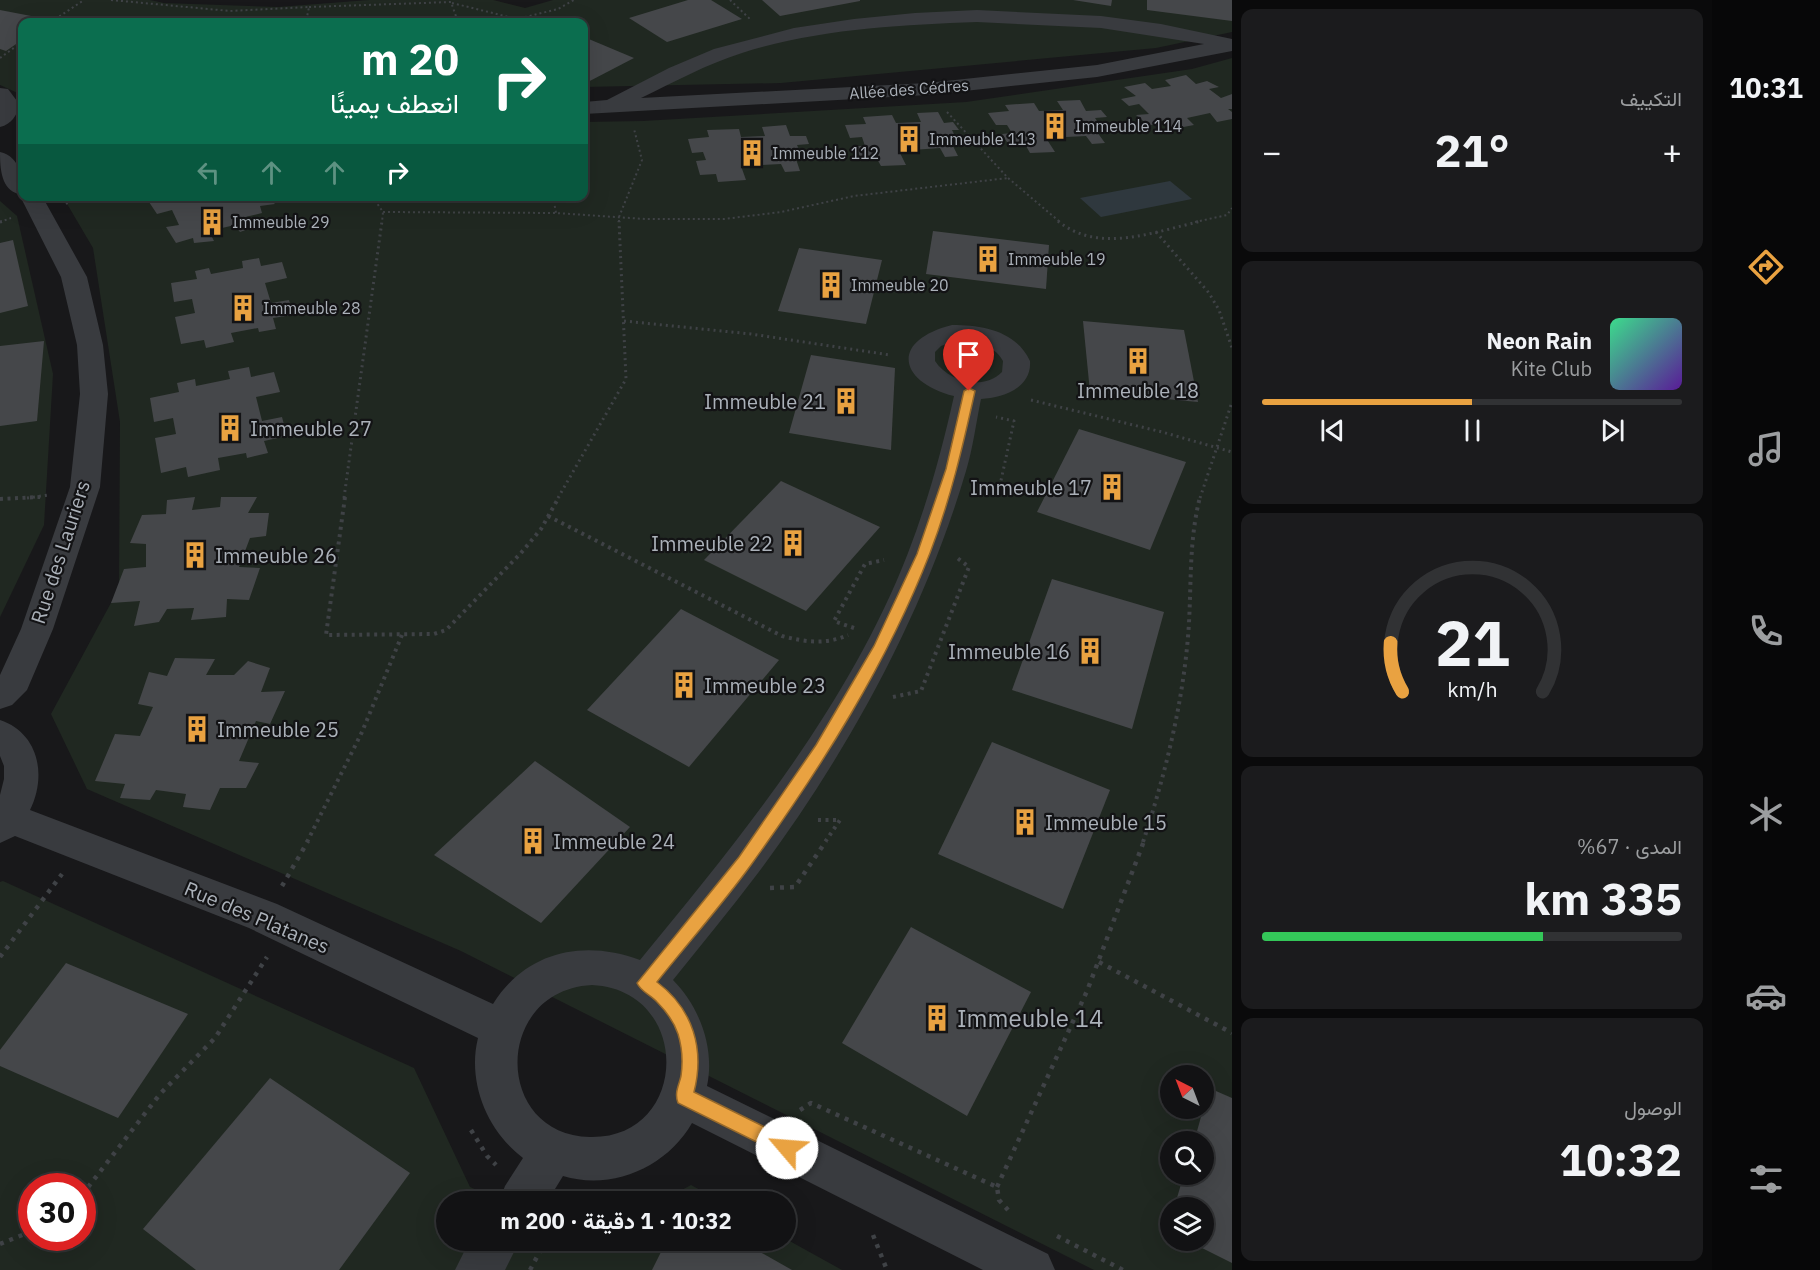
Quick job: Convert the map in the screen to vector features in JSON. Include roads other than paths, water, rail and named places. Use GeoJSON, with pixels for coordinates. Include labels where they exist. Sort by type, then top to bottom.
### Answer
{"type":"FeatureCollection","features":[{"type":"Feature","properties":{"kind":"street"},"geometry":{"type":"LineString","coordinates":[[606,108],[672,73],[735,49],[798,33],[881,22],[969,17],[1046,18],[1144,28],[1232,45]]}},
{"type":"Feature","properties":{"kind":"street","name":"Allée des Cédres"},"geometry":{"type":"LineString","coordinates":[[588,108],[927,89],[1097,71],[1232,45]]}},
{"type":"Feature","properties":{"kind":"street"},"geometry":{"type":"LineString","coordinates":[[0,159],[18,183]]}},
{"type":"Feature","properties":{"kind":"street","name":"Rue des Lauriers"},"geometry":{"type":"LineString","coordinates":[[0,696],[15,681],[37,629],[85,487],[94,394],[90,345],[74,277],[33,201]]}},
{"type":"Feature","properties":{"kind":"street"},"geometry":{"type":"LineString","coordinates":[[646,983],[745,861],[822,749],[880,647],[927,543],[952,469],[979,403]]}},
{"type":"Feature","properties":{"kind":"street"},"geometry":{"type":"LineString","coordinates":[[0,734],[16,750],[23,772],[18,799],[4,822]]}},
{"type":"Feature","properties":{"kind":"street","name":"Rue des Platanes"},"geometry":{"type":"LineString","coordinates":[[4,822],[267,933],[501,1028]]}},
{"type":"Feature","properties":{"kind":"street"},"geometry":{"type":"LineString","coordinates":[[610,970],[646,983],[663,996],[677,1012],[686,1032],[691,1053],[690,1075],[684,1097],[671,1118],[654,1136],[631,1149],[606,1156],[579,1157],[554,1150],[534,1140],[517,1126],[504,1108],[496,1089],[493,1069],[495,1048],[501,1028],[516,1004],[537,985],[573,971],[610,970]]}},
{"type":"Feature","properties":{"kind":"street"},"geometry":{"type":"LineString","coordinates":[[684,1097],[1042,1252]]}},
{"type":"Feature","properties":{"kind":"street"},"geometry":{"type":"LineString","coordinates":[[510,1185],[554,1150]]}},
{"type":"Feature","properties":{"kind":"street"},"geometry":{"type":"LineString","coordinates":[[478,1270],[490,1251]]}},
{"type":"Feature","properties":{"kind":"place","name":"Immeuble 114"},"geometry":{"type":"Point","coordinates":[1055,126]}},
{"type":"Feature","properties":{"kind":"place","name":"Immeuble 113"},"geometry":{"type":"Point","coordinates":[909,139]}},
{"type":"Feature","properties":{"kind":"place","name":"Immeuble 112"},"geometry":{"type":"Point","coordinates":[752,153]}},
{"type":"Feature","properties":{"kind":"place","name":"Immeuble 29"},"geometry":{"type":"Point","coordinates":[212,222]}},
{"type":"Feature","properties":{"kind":"place","name":"Immeuble 19"},"geometry":{"type":"Point","coordinates":[988,259]}},
{"type":"Feature","properties":{"kind":"place","name":"Immeuble 20"},"geometry":{"type":"Point","coordinates":[831,285]}},
{"type":"Feature","properties":{"kind":"place","name":"Immeuble 28"},"geometry":{"type":"Point","coordinates":[243,308]}},
{"type":"Feature","properties":{"kind":"place","name":"Immeuble 18"},"geometry":{"type":"Point","coordinates":[1138,361]}},
{"type":"Feature","properties":{"kind":"place","name":"Immeuble 21"},"geometry":{"type":"Point","coordinates":[846,401]}},
{"type":"Feature","properties":{"kind":"place","name":"Immeuble 27"},"geometry":{"type":"Point","coordinates":[230,428]}},
{"type":"Feature","properties":{"kind":"place","name":"Immeuble 17"},"geometry":{"type":"Point","coordinates":[1112,487]}},
{"type":"Feature","properties":{"kind":"place","name":"Immeuble 22"},"geometry":{"type":"Point","coordinates":[793,543]}},
{"type":"Feature","properties":{"kind":"place","name":"Immeuble 26"},"geometry":{"type":"Point","coordinates":[195,555]}},
{"type":"Feature","properties":{"kind":"place","name":"Immeuble 16"},"geometry":{"type":"Point","coordinates":[1090,651]}},
{"type":"Feature","properties":{"kind":"place","name":"Immeuble 23"},"geometry":{"type":"Point","coordinates":[684,685]}},
{"type":"Feature","properties":{"kind":"place","name":"Immeuble 25"},"geometry":{"type":"Point","coordinates":[197,729]}},
{"type":"Feature","properties":{"kind":"place","name":"Immeuble 15"},"geometry":{"type":"Point","coordinates":[1025,822]}},
{"type":"Feature","properties":{"kind":"place","name":"Immeuble 24"},"geometry":{"type":"Point","coordinates":[533,841]}},
{"type":"Feature","properties":{"kind":"place","name":"Immeuble 14"},"geometry":{"type":"Point","coordinates":[937,1018]}}]}
